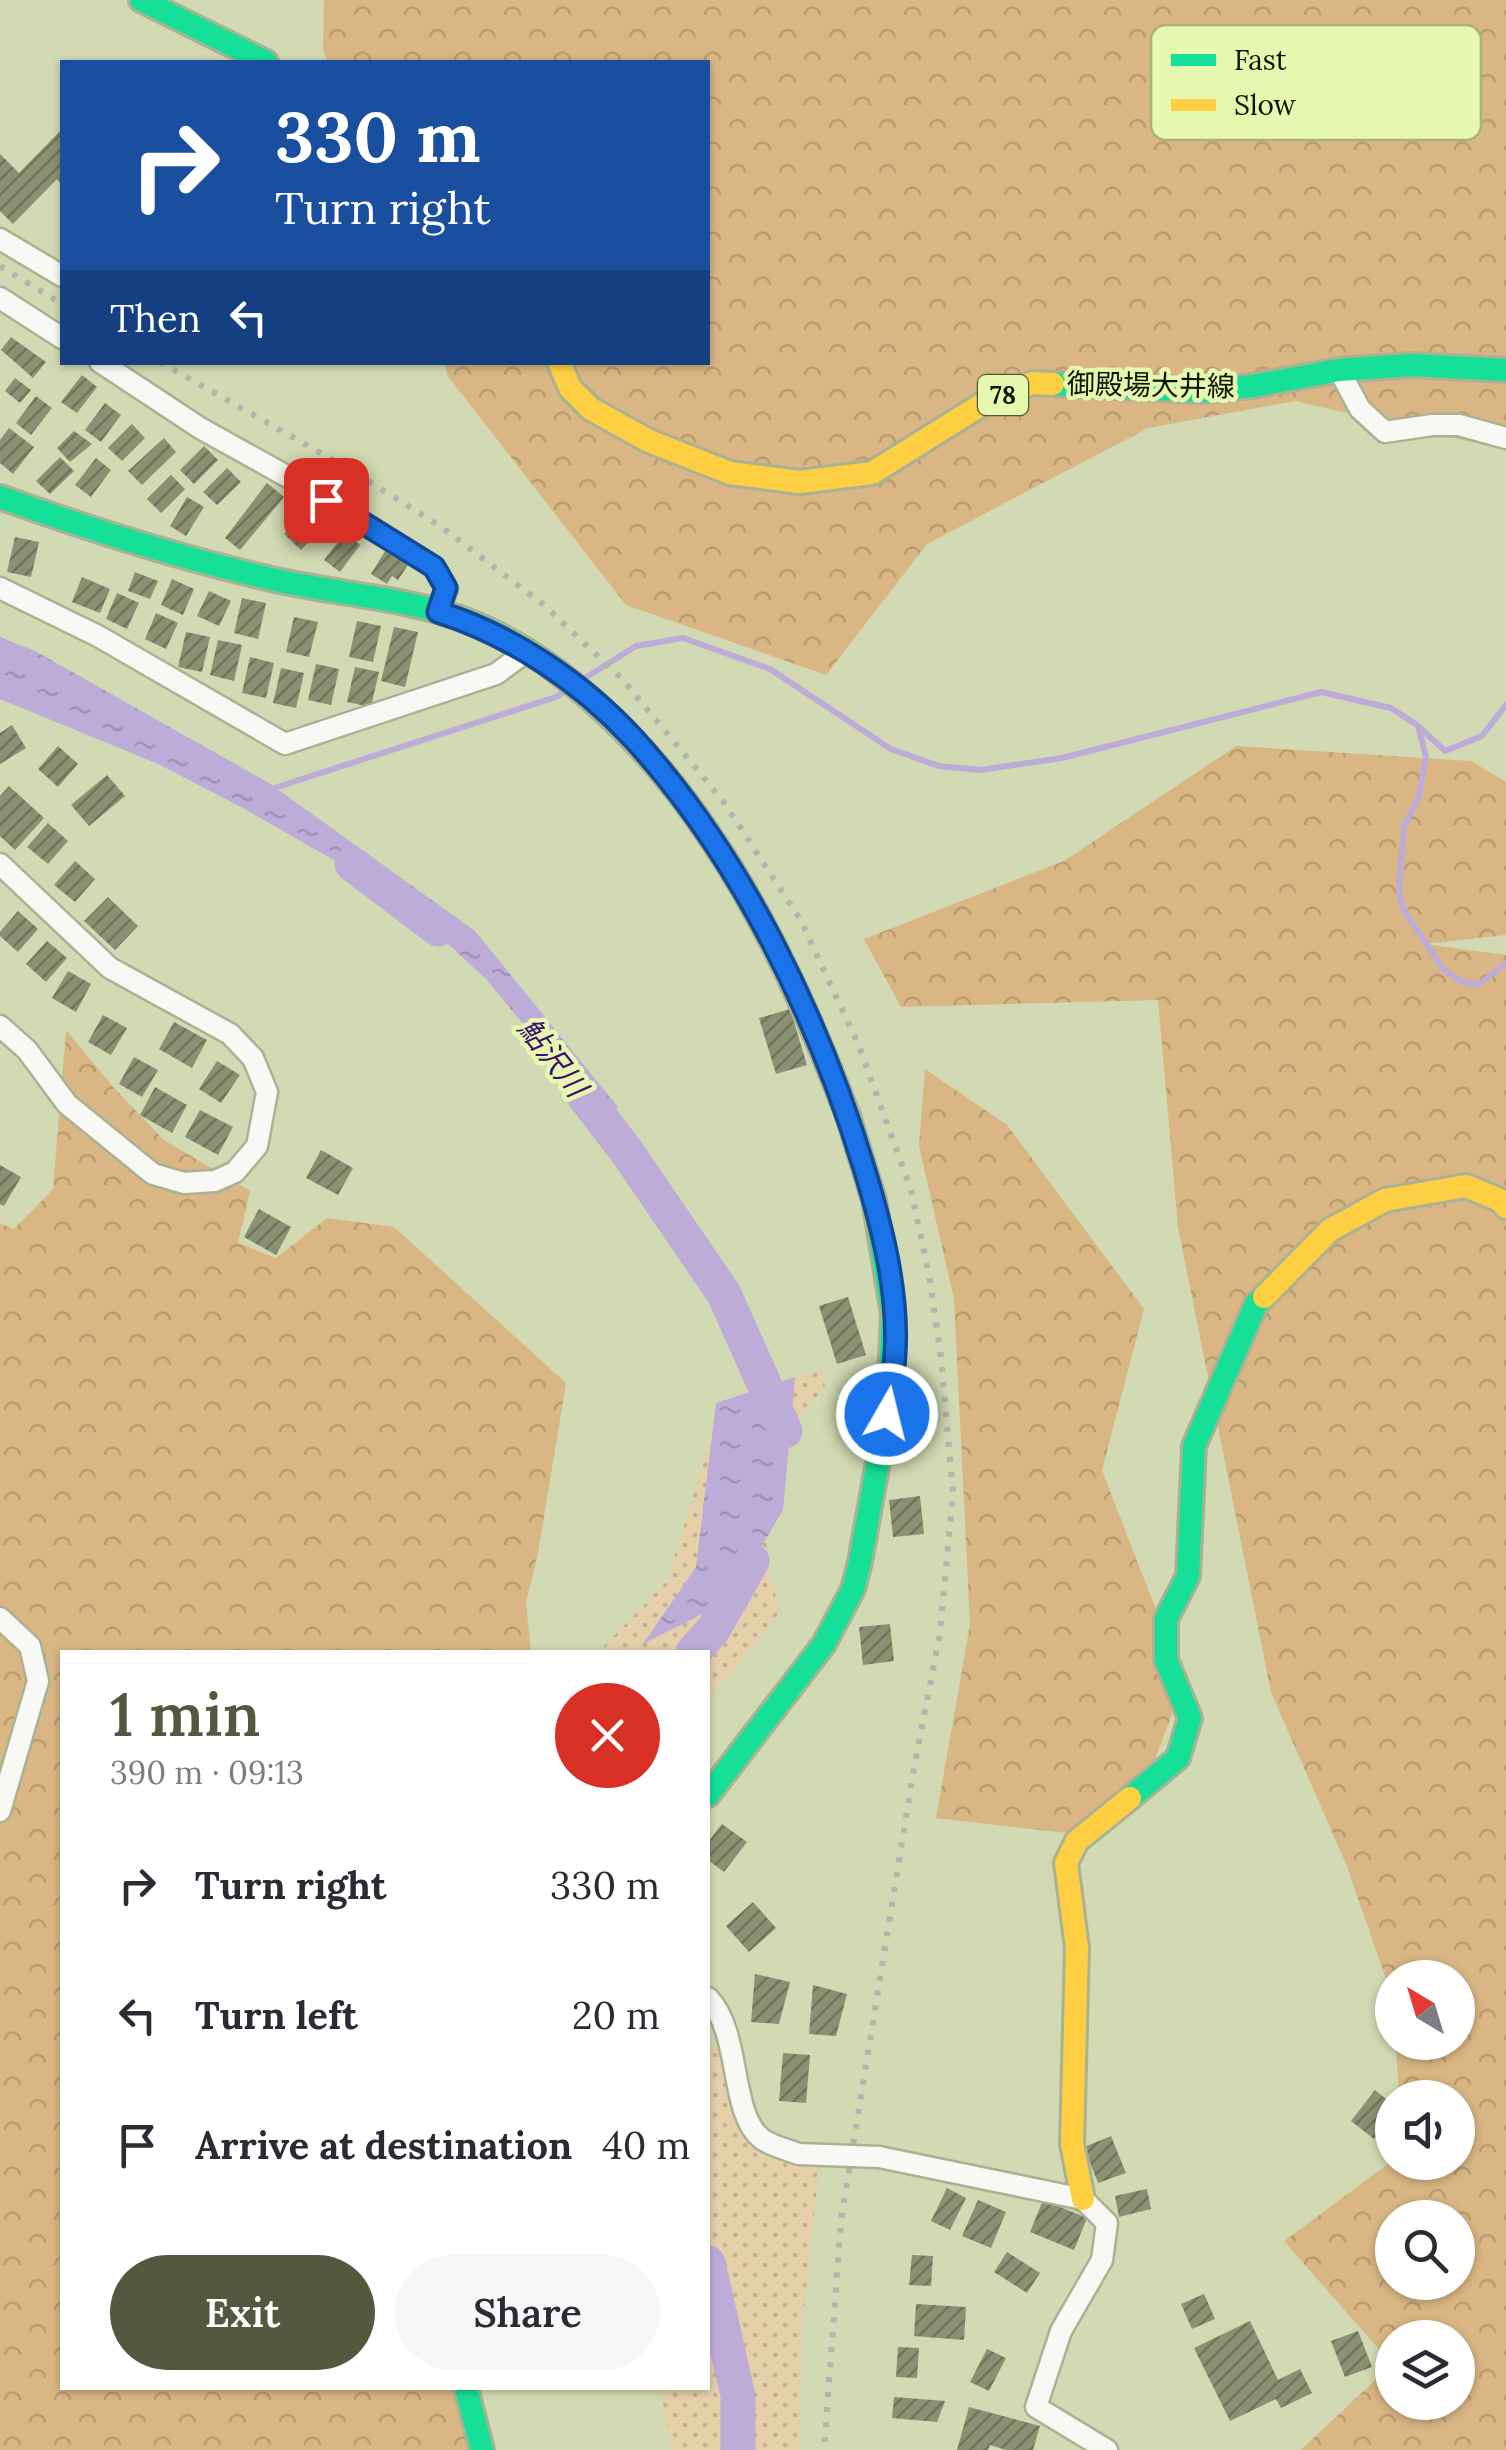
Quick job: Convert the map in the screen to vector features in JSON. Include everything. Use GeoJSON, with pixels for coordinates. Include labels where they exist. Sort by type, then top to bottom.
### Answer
{"type":"FeatureCollection","features":[{"type":"Feature","properties":{"kind":"street"},"geometry":{"type":"LineString","coordinates":[[141,0],[234,54]]}},
{"type":"Feature","properties":{"kind":"street"},"geometry":{"type":"LineString","coordinates":[[0,239],[60,275]]}},
{"type":"Feature","properties":{"kind":"street"},"geometry":{"type":"LineString","coordinates":[[0,298],[60,337]]}},
{"type":"Feature","properties":{"kind":"street"},"geometry":{"type":"LineString","coordinates":[[105,365],[200,428],[297,482],[434,567],[446,588],[438,612]]}},
{"type":"Feature","properties":{"kind":"street","name":"御殿場大井線"},"geometry":{"type":"LineString","coordinates":[[560,365],[570,388],[592,409],[648,441],[730,474],[800,482],[872,473],[989,400],[1033,384],[1203,391],[1340,370],[1412,365],[1506,370]]}},
{"type":"Feature","properties":{"kind":"street"},"geometry":{"type":"LineString","coordinates":[[1340,370],[1360,409],[1385,432],[1459,424],[1506,438]]}},
{"type":"Feature","properties":{"kind":"street"},"geometry":{"type":"LineString","coordinates":[[0,497],[112,538],[305,588],[438,612],[478,625],[551,668],[598,704],[654,763],[708,836],[750,904],[815,1030],[847,1113],[876,1207],[891,1288],[896,1352],[854,1586],[824,1644],[710,1791]]}},
{"type":"Feature","properties":{"kind":"street"},"geometry":{"type":"LineString","coordinates":[[0,588],[98,636],[285,744],[496,674],[526,652]]}},
{"type":"Feature","properties":{"kind":"street"},"geometry":{"type":"LineString","coordinates":[[0,864],[110,968],[230,1034],[253,1058],[267,1092],[257,1146],[235,1172],[215,1181],[184,1183],[153,1174],[67,1104],[27,1050],[0,1026]]}},
{"type":"Feature","properties":{"kind":"street"},"geometry":{"type":"LineString","coordinates":[[1083,2199],[1072,2144],[1077,1948],[1066,1864],[1077,1841],[1178,1758],[1190,1718],[1166,1660],[1166,1619],[1188,1576],[1194,1446],[1219,1384],[1256,1304],[1330,1230],[1385,1200],[1466,1186],[1506,1206]]}},
{"type":"Feature","properties":{"kind":"street"},"geometry":{"type":"LineString","coordinates":[[0,1618],[30,1646],[38,1682],[0,1810]]}},
{"type":"Feature","properties":{"kind":"street"},"geometry":{"type":"LineString","coordinates":[[710,2002],[728,2035],[742,2105],[760,2138],[799,2154],[879,2157],[1083,2199],[1107,2223],[1102,2260],[1060,2331],[1036,2406],[1106,2450]]}},
{"type":"Feature","properties":{"kind":"street"},"geometry":{"type":"LineString","coordinates":[[467,2390],[482,2450]]}},
{"type":"Feature","properties":{"kind":"shaded area"},"geometry":{"type":"Polygon","coordinates":[[[823,1369],[825,1388],[795,1422],[765,1555],[780,1613],[710,1699],[710,1650],[600,1650],[667,1581],[722,1401],[823,1369]]]}},
{"type":"Feature","properties":{"kind":"shaded area"},"geometry":{"type":"Polygon","coordinates":[[[728,2035],[760,2138],[820,2160],[802,2326],[800,2450],[671,2450],[660,2390],[710,2390],[710,2048],[728,2035]]]}},
{"type":"Feature","properties":{"kind":"green space"},"geometry":{"type":"Polygon","coordinates":[[[324,0],[1506,0],[1506,450],[1295,401],[1148,428],[927,544],[826,675],[626,605],[447,375],[445,365],[710,365],[710,60],[327,60],[323,49],[324,0]]]}},
{"type":"Feature","properties":{"kind":"green space"},"geometry":{"type":"Polygon","coordinates":[[[1236,746],[1471,761],[1506,782],[1506,935],[1425,944],[1506,955],[1506,2450],[1301,2450],[1375,2380],[1375,2420],[1475,2420],[1475,2320],[1375,2320],[1375,2345],[1284,2241],[1375,2174],[1375,2180],[1475,2180],[1475,2080],[1398,2080],[1397,2060],[1475,2060],[1475,1960],[1379,1960],[1346,1864],[1271,1692],[1178,1227],[1158,1000],[901,1007],[864,939],[1064,861],[1236,746]]]}},
{"type":"Feature","properties":{"kind":"green space"},"geometry":{"type":"Polygon","coordinates":[[[66,1030],[164,1140],[250,1191],[238,1243],[276,1258],[327,1218],[394,1227],[566,1383],[538,1553],[526,1602],[531,1650],[60,1650],[60,2390],[456,2390],[472,2450],[0,2450],[0,1223],[14,1229],[53,1189],[66,1030]]]}},
{"type":"Feature","properties":{"kind":"green space"},"geometry":{"type":"Polygon","coordinates":[[[925,1069],[1007,1125],[1144,1309],[1102,1470],[1156,1610],[1172,1714],[1147,1781],[1075,1834],[936,1818],[970,1624],[954,1299],[919,1146],[925,1069]]]}},
{"type":"Feature","properties":{"kind":"water"},"geometry":{"type":"Polygon","coordinates":[[[0,637],[35,651],[269,783],[475,931],[618,1107],[609,1128],[486,979],[395,895],[158,764],[0,699],[0,637]]]}},
{"type":"Feature","properties":{"kind":"water"},"geometry":{"type":"Polygon","coordinates":[[[795,1377],[783,1510],[730,1600],[643,1644],[696,1567],[716,1403],[795,1377]]]}},
{"type":"Feature","properties":{"kind":"building"},"geometry":{"type":"Polygon","coordinates":[[[60,131],[60,183],[57,179],[13,224],[0,211],[0,154],[19,173],[60,131]]]}},
{"type":"Feature","properties":{"kind":"building"},"geometry":{"type":"Polygon","coordinates":[[[11,337],[46,362],[33,378],[1,350],[11,337]]]}},
{"type":"Feature","properties":{"kind":"building"},"geometry":{"type":"Polygon","coordinates":[[[82,375],[97,387],[77,413],[61,402],[82,375]]]}},
{"type":"Feature","properties":{"kind":"building"},"geometry":{"type":"Polygon","coordinates":[[[15,378],[31,390],[20,403],[5,391],[15,378]]]}},
{"type":"Feature","properties":{"kind":"building"},"geometry":{"type":"Polygon","coordinates":[[[36,396],[52,408],[31,435],[16,423],[36,396]]]}},
{"type":"Feature","properties":{"kind":"building"},"geometry":{"type":"Polygon","coordinates":[[[105,403],[121,415],[101,442],[85,430],[105,403]]]}},
{"type":"Feature","properties":{"kind":"building"},"geometry":{"type":"Polygon","coordinates":[[[132,424],[145,438],[122,461],[108,448],[132,424]]]}},
{"type":"Feature","properties":{"kind":"building"},"geometry":{"type":"Polygon","coordinates":[[[9,428],[34,447],[13,474],[0,463],[0,440],[9,428]]]}},
{"type":"Feature","properties":{"kind":"building"},"geometry":{"type":"Polygon","coordinates":[[[74,431],[92,444],[70,462],[57,448],[74,431]]]}},
{"type":"Feature","properties":{"kind":"building"},"geometry":{"type":"Polygon","coordinates":[[[164,438],[176,452],[142,485],[128,471],[164,438]]]}},
{"type":"Feature","properties":{"kind":"building"},"geometry":{"type":"Polygon","coordinates":[[[204,446],[218,460],[194,484],[180,470],[204,446]]]}},
{"type":"Feature","properties":{"kind":"building"},"geometry":{"type":"Polygon","coordinates":[[[60,457],[74,471],[50,494],[36,481],[60,457]]]}},
{"type":"Feature","properties":{"kind":"building"},"geometry":{"type":"Polygon","coordinates":[[[96,458],[111,470],[91,497],[75,485],[96,458]]]}},
{"type":"Feature","properties":{"kind":"building"},"geometry":{"type":"Polygon","coordinates":[[[227,468],[241,482],[217,505],[203,492],[227,468]]]}},
{"type":"Feature","properties":{"kind":"building"},"geometry":{"type":"Polygon","coordinates":[[[171,475],[185,489],[161,513],[147,499],[171,475]]]}},
{"type":"Feature","properties":{"kind":"building"},"geometry":{"type":"Polygon","coordinates":[[[267,483],[284,497],[240,550],[225,538],[267,483]]]}},
{"type":"Feature","properties":{"kind":"building"},"geometry":{"type":"Polygon","coordinates":[[[187,497],[204,507],[186,536],[170,526],[187,497]]]}},
{"type":"Feature","properties":{"kind":"building"},"geometry":{"type":"Polygon","coordinates":[[[309,507],[326,524],[301,550],[284,534],[309,507]]]}},
{"type":"Feature","properties":{"kind":"building"},"geometry":{"type":"Polygon","coordinates":[[[345,533],[360,545],[340,572],[324,560],[345,533]]]}},
{"type":"Feature","properties":{"kind":"building"},"geometry":{"type":"Polygon","coordinates":[[[15,537],[39,542],[31,577],[7,572],[15,537]]]}},
{"type":"Feature","properties":{"kind":"building"},"geometry":{"type":"Polygon","coordinates":[[[385,551],[408,565],[398,580],[392,576],[387,584],[371,574],[385,551]]]}},
{"type":"Feature","properties":{"kind":"building"},"geometry":{"type":"Polygon","coordinates":[[[135,572],[158,581],[150,599],[128,591],[135,572]]]}},
{"type":"Feature","properties":{"kind":"building"},"geometry":{"type":"Polygon","coordinates":[[[82,577],[110,589],[100,613],[72,602],[82,577]]]}},
{"type":"Feature","properties":{"kind":"building"},"geometry":{"type":"Polygon","coordinates":[[[172,579],[194,589],[183,615],[161,605],[172,579]]]}},
{"type":"Feature","properties":{"kind":"building"},"geometry":{"type":"Polygon","coordinates":[[[209,591],[231,601],[219,626],[197,616],[209,591]]]}},
{"type":"Feature","properties":{"kind":"building"},"geometry":{"type":"Polygon","coordinates":[[[117,593],[139,603],[127,629],[106,619],[117,593]]]}},
{"type":"Feature","properties":{"kind":"building"},"geometry":{"type":"Polygon","coordinates":[[[242,598],[266,603],[258,639],[234,633],[242,598]]]}},
{"type":"Feature","properties":{"kind":"building"},"geometry":{"type":"Polygon","coordinates":[[[156,613],[178,623],[166,649],[145,639],[156,613]]]}},
{"type":"Feature","properties":{"kind":"building"},"geometry":{"type":"Polygon","coordinates":[[[294,617],[318,622],[309,657],[286,652],[294,617]]]}},
{"type":"Feature","properties":{"kind":"building"},"geometry":{"type":"Polygon","coordinates":[[[357,621],[381,626],[373,662],[349,657],[357,621]]]}},
{"type":"Feature","properties":{"kind":"building"},"geometry":{"type":"Polygon","coordinates":[[[394,627],[418,632],[405,687],[381,681],[394,627]]]}},
{"type":"Feature","properties":{"kind":"building"},"geometry":{"type":"Polygon","coordinates":[[[186,632],[210,637],[202,672],[178,667],[186,632]]]}},
{"type":"Feature","properties":{"kind":"building"},"geometry":{"type":"Polygon","coordinates":[[[218,640],[242,645],[234,681],[210,675],[218,640]]]}},
{"type":"Feature","properties":{"kind":"building"},"geometry":{"type":"Polygon","coordinates":[[[250,657],[274,663],[266,698],[242,693],[250,657]]]}},
{"type":"Feature","properties":{"kind":"building"},"geometry":{"type":"Polygon","coordinates":[[[316,664],[339,669],[331,705],[308,700],[316,664]]]}},
{"type":"Feature","properties":{"kind":"building"},"geometry":{"type":"Polygon","coordinates":[[[355,667],[379,672],[371,707],[347,702],[355,667]]]}},
{"type":"Feature","properties":{"kind":"building"},"geometry":{"type":"Polygon","coordinates":[[[281,668],[304,673],[296,708],[273,703],[281,668]]]}},
{"type":"Feature","properties":{"kind":"building"},"geometry":{"type":"Polygon","coordinates":[[[12,725],[26,748],[0,764],[0,733],[12,725]]]}},
{"type":"Feature","properties":{"kind":"building"},"geometry":{"type":"Polygon","coordinates":[[[58,746],[78,764],[58,787],[38,769],[58,746]]]}},
{"type":"Feature","properties":{"kind":"building"},"geometry":{"type":"Polygon","coordinates":[[[107,775],[125,796],[89,826],[71,805],[107,775]]]}},
{"type":"Feature","properties":{"kind":"building"},"geometry":{"type":"Polygon","coordinates":[[[9,786],[44,818],[15,850],[0,836],[0,796],[9,786]]]}},
{"type":"Feature","properties":{"kind":"building"},"geometry":{"type":"Polygon","coordinates":[[[48,823],[68,841],[48,864],[27,847],[48,823]]]}},
{"type":"Feature","properties":{"kind":"building"},"geometry":{"type":"Polygon","coordinates":[[[75,861],[95,879],[75,902],[54,885],[75,861]]]}},
{"type":"Feature","properties":{"kind":"building"},"geometry":{"type":"Polygon","coordinates":[[[108,897],[138,926],[115,950],[84,921],[108,897]]]}},
{"type":"Feature","properties":{"kind":"building"},"geometry":{"type":"Polygon","coordinates":[[[18,911],[38,929],[18,952],[0,932],[18,911]]]}},
{"type":"Feature","properties":{"kind":"building"},"geometry":{"type":"Polygon","coordinates":[[[47,941],[67,958],[46,982],[26,964],[47,941]]]}},
{"type":"Feature","properties":{"kind":"building"},"geometry":{"type":"Polygon","coordinates":[[[68,971],[91,984],[76,1012],[52,998],[68,971]]]}},
{"type":"Feature","properties":{"kind":"building"},"geometry":{"type":"Polygon","coordinates":[[[790,1009],[807,1065],[776,1074],[759,1018],[790,1009]]]}},
{"type":"Feature","properties":{"kind":"building"},"geometry":{"type":"Polygon","coordinates":[[[103,1015],[127,1028],[111,1055],[88,1042],[103,1015]]]}},
{"type":"Feature","properties":{"kind":"building"},"geometry":{"type":"Polygon","coordinates":[[[174,1022],[207,1040],[192,1068],[159,1049],[174,1022]]]}},
{"type":"Feature","properties":{"kind":"building"},"geometry":{"type":"Polygon","coordinates":[[[134,1057],[158,1070],[142,1097],[119,1084],[134,1057]]]}},
{"type":"Feature","properties":{"kind":"building"},"geometry":{"type":"Polygon","coordinates":[[[217,1061],[240,1075],[221,1103],[199,1089],[217,1061]]]}},
{"type":"Feature","properties":{"kind":"building"},"geometry":{"type":"Polygon","coordinates":[[[155,1087],[187,1105],[172,1133],[140,1115],[155,1087]]]}},
{"type":"Feature","properties":{"kind":"building"},"geometry":{"type":"Polygon","coordinates":[[[200,1110],[233,1127],[218,1155],[185,1137],[200,1110]]]}},
{"type":"Feature","properties":{"kind":"building"},"geometry":{"type":"Polygon","coordinates":[[[321,1150],[353,1168],[338,1195],[306,1178],[321,1150]]]}},
{"type":"Feature","properties":{"kind":"building"},"geometry":{"type":"Polygon","coordinates":[[[0,1165],[21,1177],[4,1206],[0,1204],[0,1165]]]}},
{"type":"Feature","properties":{"kind":"building"},"geometry":{"type":"Polygon","coordinates":[[[259,1209],[291,1227],[276,1255],[244,1237],[259,1209]]]}},
{"type":"Feature","properties":{"kind":"building"},"geometry":{"type":"Polygon","coordinates":[[[848,1297],[866,1355],[837,1364],[819,1306],[848,1297]]]}},
{"type":"Feature","properties":{"kind":"building"},"geometry":{"type":"Polygon","coordinates":[[[920,1496],[924,1534],[893,1537],[889,1500],[920,1496]]]}},
{"type":"Feature","properties":{"kind":"building"},"geometry":{"type":"Polygon","coordinates":[[[890,1624],[894,1661],[863,1665],[859,1627],[890,1624]]]}},
{"type":"Feature","properties":{"kind":"building"},"geometry":{"type":"Polygon","coordinates":[[[722,1824],[747,1842],[724,1872],[710,1862],[710,1839],[722,1824]]]}},
{"type":"Feature","properties":{"kind":"building"},"geometry":{"type":"Polygon","coordinates":[[[753,1902],[776,1928],[749,1952],[726,1926],[753,1902]]]}},
{"type":"Feature","properties":{"kind":"building"},"geometry":{"type":"Polygon","coordinates":[[[755,1974],[790,1982],[779,2024],[751,2022],[755,1974]]]}},
{"type":"Feature","properties":{"kind":"building"},"geometry":{"type":"Polygon","coordinates":[[[813,1985],[847,1994],[836,2036],[809,2034],[813,1985]]]}},
{"type":"Feature","properties":{"kind":"building"},"geometry":{"type":"Polygon","coordinates":[[[783,2053],[810,2055],[806,2103],[779,2101],[783,2053]]]}},
{"type":"Feature","properties":{"kind":"building"},"geometry":{"type":"Polygon","coordinates":[[[1375,2090],[1374,2139],[1351,2121],[1375,2090]]]}},
{"type":"Feature","properties":{"kind":"building"},"geometry":{"type":"Polygon","coordinates":[[[1111,2136],[1126,2173],[1098,2183],[1084,2147],[1111,2136]]]}},
{"type":"Feature","properties":{"kind":"building"},"geometry":{"type":"Polygon","coordinates":[[[947,2188],[966,2198],[950,2230],[931,2221],[947,2188]]]}},
{"type":"Feature","properties":{"kind":"building"},"geometry":{"type":"Polygon","coordinates":[[[1147,2189],[1151,2209],[1119,2217],[1115,2196],[1147,2189]]]}},
{"type":"Feature","properties":{"kind":"building"},"geometry":{"type":"Polygon","coordinates":[[[978,2200],[1006,2212],[991,2248],[962,2236],[978,2200]]]}},
{"type":"Feature","properties":{"kind":"building"},"geometry":{"type":"Polygon","coordinates":[[[1043,2200],[1087,2218],[1074,2250],[1030,2232],[1043,2200]]]}},
{"type":"Feature","properties":{"kind":"building"},"geometry":{"type":"Polygon","coordinates":[[[1007,2252],[1040,2273],[1027,2293],[994,2272],[1007,2252]]]}},
{"type":"Feature","properties":{"kind":"building"},"geometry":{"type":"Polygon","coordinates":[[[912,2255],[933,2256],[931,2286],[909,2285],[912,2255]]]}},
{"type":"Feature","properties":{"kind":"building"},"geometry":{"type":"Polygon","coordinates":[[[1204,2294],[1215,2319],[1192,2329],[1181,2304],[1204,2294]]]}},
{"type":"Feature","properties":{"kind":"building"},"geometry":{"type":"Polygon","coordinates":[[[916,2304],[966,2307],[964,2340],[914,2336],[916,2304]]]}},
{"type":"Feature","properties":{"kind":"building"},"geometry":{"type":"Polygon","coordinates":[[[1250,2321],[1278,2380],[1300,2369],[1312,2393],[1281,2408],[1276,2399],[1230,2421],[1194,2348],[1250,2321]]]}},
{"type":"Feature","properties":{"kind":"building"},"geometry":{"type":"Polygon","coordinates":[[[1358,2331],[1372,2367],[1345,2377],[1331,2341],[1358,2331]]]}},
{"type":"Feature","properties":{"kind":"building"},"geometry":{"type":"Polygon","coordinates":[[[898,2347],[919,2348],[917,2378],[896,2377],[898,2347]]]}},
{"type":"Feature","properties":{"kind":"building"},"geometry":{"type":"Polygon","coordinates":[[[987,2349],[1006,2358],[989,2391],[970,2382],[987,2349]]]}},
{"type":"Feature","properties":{"kind":"building"},"geometry":{"type":"Polygon","coordinates":[[[894,2397],[945,2401],[937,2422],[892,2418],[894,2397]]]}},
{"type":"Feature","properties":{"kind":"building"},"geometry":{"type":"Polygon","coordinates":[[[969,2407],[1040,2426],[1033,2450],[1006,2450],[990,2445],[988,2450],[957,2450],[969,2407]]]}},
{"type":"Feature","properties":{"kind":"waterway"},"geometry":{"type":"LineString","coordinates":[[582,680],[636,646],[683,638],[770,669],[891,749],[939,766],[980,770],[1062,758],[1321,692],[1391,708],[1445,751],[1482,736],[1506,705]]}},
{"type":"Feature","properties":{"kind":"waterway"},"geometry":{"type":"LineString","coordinates":[[271,789],[556,697],[567,690]]}},
{"type":"Feature","properties":{"kind":"waterway"},"geometry":{"type":"LineString","coordinates":[[1418,726],[1426,757],[1419,796],[1404,826],[1399,889],[1403,909],[1443,969],[1460,981],[1478,985],[1506,963]]}},
{"type":"Feature","properties":{"kind":"waterway","name":"鮎沢川"},"geometry":{"type":"LineString","coordinates":[[352,864],[438,929]]}},
{"type":"Feature","properties":{"kind":"waterway","name":"鮎沢川"},"geometry":{"type":"LineString","coordinates":[[581,1092],[724,1294],[785,1431]]}},
{"type":"Feature","properties":{"kind":"waterway","name":"鮎沢川"},"geometry":{"type":"LineString","coordinates":[[695,1650],[713,1630],[752,1561]]}},
{"type":"Feature","properties":{"kind":"waterway","name":"鮎沢川"},"geometry":{"type":"LineString","coordinates":[[710,2272],[738,2396],[738,2450]]}},
{"type":"Feature","properties":{"kind":"railway"},"geometry":{"type":"LineString","coordinates":[[0,266],[60,303]]}},
{"type":"Feature","properties":{"kind":"railway"},"geometry":{"type":"LineString","coordinates":[[165,365],[349,469],[440,526],[544,605],[623,680],[723,801],[800,919],[859,1046],[911,1190],[941,1357],[953,1493],[940,1633],[914,1768],[841,2220],[824,2450]]}},
{"type":"Feature","properties":{"kind":"traffic: fast"},"geometry":{"type":"LineString","coordinates":[[141,0],[262,60]]}},
{"type":"Feature","properties":{"kind":"traffic: fast"},"geometry":{"type":"LineString","coordinates":[[1053,384],[1203,391],[1339,370],[1412,365],[1506,370]]}},
{"type":"Feature","properties":{"kind":"traffic: fast"},"geometry":{"type":"LineString","coordinates":[[0,497],[130,541],[230,569],[410,604],[485,628],[560,674],[647,755]]}},
{"type":"Feature","properties":{"kind":"traffic: fast"},"geometry":{"type":"LineString","coordinates":[[710,1792],[824,1644],[853,1589],[860,1562],[889,1401],[893,1314],[874,1200],[848,1116]]}},
{"type":"Feature","properties":{"kind":"traffic: fast"},"geometry":{"type":"LineString","coordinates":[[1130,1798],[1178,1758],[1190,1718],[1166,1660],[1166,1619],[1188,1576],[1194,1446],[1256,1304],[1264,1297]]}},
{"type":"Feature","properties":{"kind":"traffic: fast"},"geometry":{"type":"LineString","coordinates":[[467,2390],[482,2450]]}},
{"type":"Feature","properties":{"kind":"traffic: slow"},"geometry":{"type":"LineString","coordinates":[[560,365],[570,388],[591,409],[649,441],[730,473],[799,482],[872,473],[989,400],[1033,383],[1053,384]]}},
{"type":"Feature","properties":{"kind":"traffic: slow"},"geometry":{"type":"LineString","coordinates":[[647,755],[710,836],[764,926],[848,1116]]}},
{"type":"Feature","properties":{"kind":"traffic: slow"},"geometry":{"type":"LineString","coordinates":[[1264,1297],[1330,1230],[1385,1200],[1466,1186],[1500,1200],[1506,1207]]}},
{"type":"Feature","properties":{"kind":"traffic: slow"},"geometry":{"type":"LineString","coordinates":[[1083,2199],[1072,2144],[1077,1948],[1066,1863],[1077,1841],[1130,1798]]}},
{"type":"Feature","properties":{"kind":"route"},"geometry":{"type":"LineString","coordinates":[[326,500],[434,567],[446,588],[438,612],[478,625],[502,638],[551,668],[598,704],[665,776],[750,904],[815,1030],[847,1113],[881,1226],[896,1352],[887,1414]]}}]}
